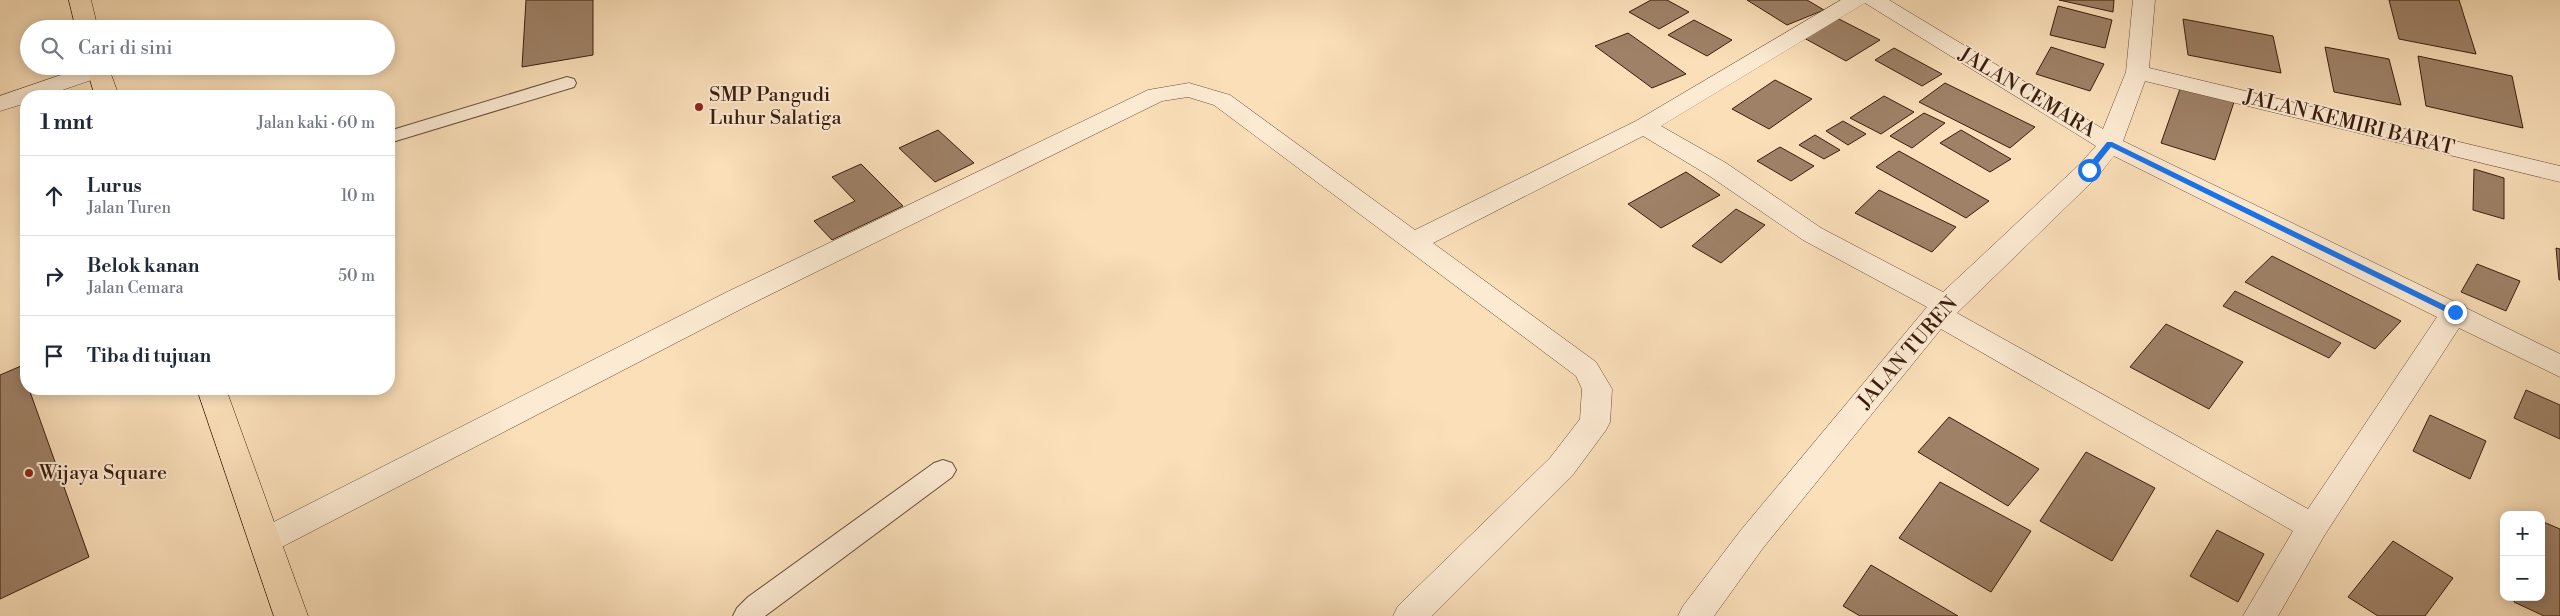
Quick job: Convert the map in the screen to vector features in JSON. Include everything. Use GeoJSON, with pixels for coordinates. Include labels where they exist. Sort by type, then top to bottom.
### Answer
{"type":"FeatureCollection","features":[{"type":"Feature","properties":{"kind":"main road"},"geometry":{"type":"LineString","coordinates":[[80,0],[85,20]]}},
{"type":"Feature","properties":{"kind":"main road"},"geometry":{"type":"LineString","coordinates":[[100,75],[106,90]]}},
{"type":"Feature","properties":{"kind":"main road"},"geometry":{"type":"LineString","coordinates":[[213,395],[291,616]]}},
{"type":"Feature","properties":{"kind":"street"},"geometry":{"type":"LineString","coordinates":[[1414,242],[1644,126],[1856,0]]}},
{"type":"Feature","properties":{"kind":"street","name":"JALAN CEMARA"},"geometry":{"type":"LineString","coordinates":[[1874,0],[2110,144],[2455,312],[2560,366]]}},
{"type":"Feature","properties":{"kind":"street","name":"JALAN TUREN"},"geometry":{"type":"LineString","coordinates":[[1695,616],[1752,539],[1942,310],[2089,170],[2110,144],[2137,72],[2144,0]]}},
{"type":"Feature","properties":{"kind":"street","name":"JALAN KEMIRI BARAT"},"geometry":{"type":"LineString","coordinates":[[2137,72],[2560,174]]}},
{"type":"Feature","properties":{"kind":"street"},"geometry":{"type":"LineString","coordinates":[[38,90],[79,75]]}},
{"type":"Feature","properties":{"kind":"street"},"geometry":{"type":"LineString","coordinates":[[265,542],[737,299],[1156,95],[1189,90],[1222,100],[1586,369],[1597,389],[1595,422],[1561,467],[1410,616]]}},
{"type":"Feature","properties":{"kind":"street"},"geometry":{"type":"LineString","coordinates":[[0,104],[20,97]]}},
{"type":"Feature","properties":{"kind":"street"},"geometry":{"type":"LineString","coordinates":[[1644,126],[1717,169],[1812,234],[2313,527]]}},
{"type":"Feature","properties":{"kind":"street"},"geometry":{"type":"LineString","coordinates":[[2260,616],[2313,527],[2455,312]]}},
{"type":"Feature","properties":{"kind":"lane"},"geometry":{"type":"LineString","coordinates":[[395,135],[567,82]]}},
{"type":"Feature","properties":{"kind":"lane"},"geometry":{"type":"LineString","coordinates":[[747,616],[758,605],[943,470]]}},
{"type":"Feature","properties":{"kind":"building"},"geometry":{"type":"Polygon","coordinates":[[[526,0],[593,0],[593,55],[522,67],[526,0]]]}},
{"type":"Feature","properties":{"kind":"building"},"geometry":{"type":"Polygon","coordinates":[[[1651,0],[1667,0],[1689,12],[1659,29],[1629,12],[1651,0]]]}},
{"type":"Feature","properties":{"kind":"building"},"geometry":{"type":"Polygon","coordinates":[[[1747,0],[1807,0],[1824,10],[1787,25],[1747,0]]]}},
{"type":"Feature","properties":{"kind":"building"},"geometry":{"type":"Polygon","coordinates":[[[2059,0],[2114,0],[2113,12],[2059,0]]]}},
{"type":"Feature","properties":{"kind":"building"},"geometry":{"type":"Polygon","coordinates":[[[2389,0],[2459,0],[2476,54],[2399,39],[2389,0]]]}},
{"type":"Feature","properties":{"kind":"building"},"geometry":{"type":"Polygon","coordinates":[[[2058,6],[2112,20],[2105,48],[2050,35],[2058,6]]]}},
{"type":"Feature","properties":{"kind":"building"},"geometry":{"type":"Polygon","coordinates":[[[1837,18],[1880,40],[1846,61],[1804,38],[1837,18]]]}},
{"type":"Feature","properties":{"kind":"building"},"geometry":{"type":"Polygon","coordinates":[[[2183,19],[2273,36],[2281,73],[2188,55],[2183,19]]]}},
{"type":"Feature","properties":{"kind":"building"},"geometry":{"type":"Polygon","coordinates":[[[1694,20],[1732,40],[1707,56],[1668,35],[1694,20]]]}},
{"type":"Feature","properties":{"kind":"building"},"geometry":{"type":"Polygon","coordinates":[[[1628,33],[1686,74],[1652,88],[1595,46],[1628,33]]]}},
{"type":"Feature","properties":{"kind":"building"},"geometry":{"type":"Polygon","coordinates":[[[2051,47],[2104,64],[2090,91],[2036,74],[2051,47]]]}},
{"type":"Feature","properties":{"kind":"building"},"geometry":{"type":"Polygon","coordinates":[[[2325,47],[2389,59],[2401,105],[2334,92],[2325,47]]]}},
{"type":"Feature","properties":{"kind":"building"},"geometry":{"type":"Polygon","coordinates":[[[1894,48],[1942,74],[1922,86],[1875,60],[1894,48]]]}},
{"type":"Feature","properties":{"kind":"building"},"geometry":{"type":"Polygon","coordinates":[[[2418,56],[2512,76],[2523,128],[2426,106],[2418,56]]]}},
{"type":"Feature","properties":{"kind":"building"},"geometry":{"type":"Polygon","coordinates":[[[1775,80],[1812,99],[1769,129],[1732,109],[1775,80]]]}},
{"type":"Feature","properties":{"kind":"building"},"geometry":{"type":"Polygon","coordinates":[[[1945,83],[2035,127],[2010,148],[1919,102],[1945,83]]]}},
{"type":"Feature","properties":{"kind":"building"},"geometry":{"type":"Polygon","coordinates":[[[2181,86],[2234,102],[2215,160],[2161,143],[2181,86]]]}},
{"type":"Feature","properties":{"kind":"building"},"geometry":{"type":"Polygon","coordinates":[[[1884,96],[1914,112],[1881,134],[1850,118],[1884,96]]]}},
{"type":"Feature","properties":{"kind":"building"},"geometry":{"type":"Polygon","coordinates":[[[1924,113],[1945,123],[1912,148],[1890,136],[1924,113]]]}},
{"type":"Feature","properties":{"kind":"building"},"geometry":{"type":"Polygon","coordinates":[[[1843,121],[1866,134],[1848,145],[1826,131],[1843,121]]]}},
{"type":"Feature","properties":{"kind":"building"},"geometry":{"type":"Polygon","coordinates":[[[938,130],[974,163],[935,182],[899,148],[938,130]]]}},
{"type":"Feature","properties":{"kind":"building"},"geometry":{"type":"Polygon","coordinates":[[[1961,130],[2011,159],[1990,172],[1940,143],[1961,130]]]}},
{"type":"Feature","properties":{"kind":"building"},"geometry":{"type":"Polygon","coordinates":[[[1815,135],[1840,150],[1824,159],[1799,145],[1815,135]]]}},
{"type":"Feature","properties":{"kind":"building"},"geometry":{"type":"Polygon","coordinates":[[[1780,147],[1814,166],[1791,181],[1757,161],[1780,147]]]}},
{"type":"Feature","properties":{"kind":"building"},"geometry":{"type":"Polygon","coordinates":[[[1899,151],[1989,201],[1966,218],[1876,167],[1899,151]]]}},
{"type":"Feature","properties":{"kind":"building"},"geometry":{"type":"Polygon","coordinates":[[[861,164],[903,206],[832,240],[814,221],[855,201],[832,177],[861,164]]]}},
{"type":"Feature","properties":{"kind":"building"},"geometry":{"type":"Polygon","coordinates":[[[2474,169],[2504,178],[2504,219],[2473,210],[2474,169]]]}},
{"type":"Feature","properties":{"kind":"building"},"geometry":{"type":"Polygon","coordinates":[[[1686,172],[1720,195],[1661,228],[1628,204],[1686,172]]]}},
{"type":"Feature","properties":{"kind":"building"},"geometry":{"type":"Polygon","coordinates":[[[1879,190],[1956,227],[1932,252],[1855,213],[1879,190]]]}},
{"type":"Feature","properties":{"kind":"building"},"geometry":{"type":"Polygon","coordinates":[[[1736,209],[1765,225],[1721,263],[1692,246],[1736,209]]]}},
{"type":"Feature","properties":{"kind":"building"},"geometry":{"type":"Polygon","coordinates":[[[2556,248],[2560,249],[2560,280],[2559,280],[2556,248]]]}},
{"type":"Feature","properties":{"kind":"building"},"geometry":{"type":"Polygon","coordinates":[[[2272,256],[2401,321],[2375,349],[2245,282],[2272,256]]]}},
{"type":"Feature","properties":{"kind":"building"},"geometry":{"type":"Polygon","coordinates":[[[2477,264],[2520,281],[2506,311],[2461,292],[2477,264]]]}},
{"type":"Feature","properties":{"kind":"building"},"geometry":{"type":"Polygon","coordinates":[[[2235,291],[2341,343],[2329,358],[2223,306],[2235,291]]]}},
{"type":"Feature","properties":{"kind":"building"},"geometry":{"type":"Polygon","coordinates":[[[2166,324],[2243,362],[2209,409],[2130,367],[2166,324]]]}},
{"type":"Feature","properties":{"kind":"building","name":"Wijaya Square"},"geometry":{"type":"Polygon","coordinates":[[[20,366],[20,395],[31,395],[89,557],[0,599],[0,375],[20,366]]]}},
{"type":"Feature","properties":{"kind":"building"},"geometry":{"type":"Polygon","coordinates":[[[2526,390],[2560,405],[2560,439],[2514,418],[2526,390]]]}},
{"type":"Feature","properties":{"kind":"building"},"geometry":{"type":"Polygon","coordinates":[[[2430,415],[2486,441],[2470,479],[2413,451],[2430,415]]]}},
{"type":"Feature","properties":{"kind":"building"},"geometry":{"type":"Polygon","coordinates":[[[1949,417],[2039,469],[2008,506],[1918,452],[1949,417]]]}},
{"type":"Feature","properties":{"kind":"building"},"geometry":{"type":"Polygon","coordinates":[[[2086,452],[2155,488],[2112,561],[2040,521],[2086,452]]]}},
{"type":"Feature","properties":{"kind":"building"},"geometry":{"type":"Polygon","coordinates":[[[1940,482],[2031,531],[1991,592],[1899,538],[1940,482]]]}},
{"type":"Feature","properties":{"kind":"building"},"geometry":{"type":"Polygon","coordinates":[[[2545,523],[2560,529],[2560,616],[2544,616],[2514,602],[2545,601],[2545,523]]]}},
{"type":"Feature","properties":{"kind":"building"},"geometry":{"type":"Polygon","coordinates":[[[2217,530],[2264,554],[2238,602],[2190,576],[2217,530]]]}},
{"type":"Feature","properties":{"kind":"building"},"geometry":{"type":"Polygon","coordinates":[[[2393,541],[2453,578],[2425,616],[2378,616],[2348,597],[2393,541]]]}},
{"type":"Feature","properties":{"kind":"building"},"geometry":{"type":"Polygon","coordinates":[[[1871,565],[1958,616],[1860,616],[1843,606],[1871,565]]]}},
{"type":"Feature","properties":{"kind":"place","name":"SMP Pangudi Luhur Salatiga"},"geometry":{"type":"Point","coordinates":[699,107]}},
{"type":"Feature","properties":{"kind":"place","name":"Wijaya Square"},"geometry":{"type":"Point","coordinates":[29,473]}},
{"type":"Feature","properties":{"kind":"route"},"geometry":{"type":"LineString","coordinates":[[2089,170],[2110,144],[2455,312]]}}]}
